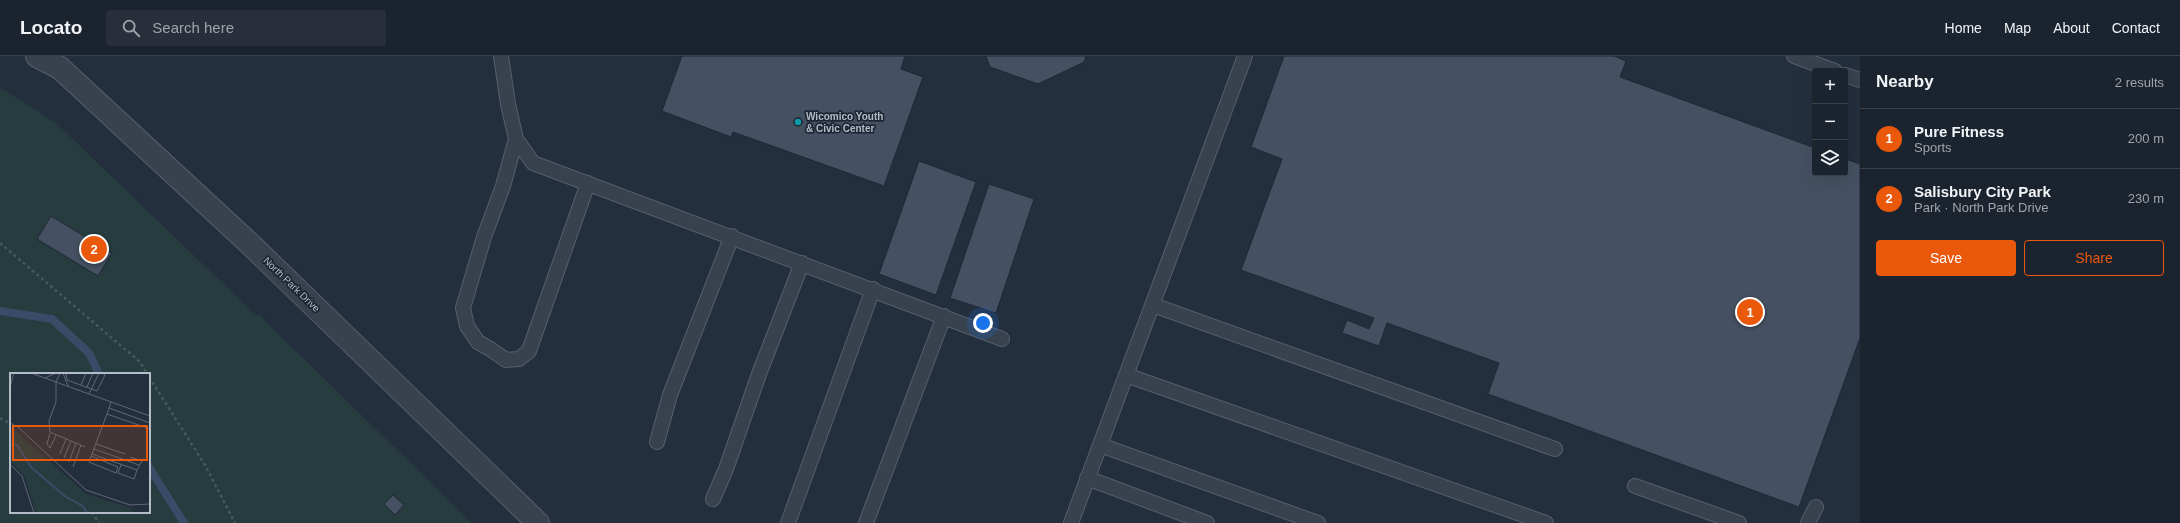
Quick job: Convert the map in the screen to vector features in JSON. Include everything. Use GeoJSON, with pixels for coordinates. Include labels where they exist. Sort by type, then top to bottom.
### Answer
{"type":"FeatureCollection","features":[{"type":"Feature","properties":{"kind":"street","name":"North Park Drive"},"geometry":{"type":"LineString","coordinates":[[37,56],[60,68],[251,245],[538,523]]}},
{"type":"Feature","properties":{"kind":"lane"},"geometry":{"type":"LineString","coordinates":[[501,56],[508,104],[516,139],[533,163],[732,236],[1002,339]]}},
{"type":"Feature","properties":{"kind":"lane"},"geometry":{"type":"LineString","coordinates":[[1070,523],[1153,305],[1245,56]]}},
{"type":"Feature","properties":{"kind":"lane"},"geometry":{"type":"LineString","coordinates":[[1794,56],[1827,68]]}},
{"type":"Feature","properties":{"kind":"lane"},"geometry":{"type":"LineString","coordinates":[[1848,75],[1860,80]]}},
{"type":"Feature","properties":{"kind":"lane"},"geometry":{"type":"LineString","coordinates":[[516,139],[503,186],[484,237],[463,308],[467,326],[478,342],[506,360],[519,359],[529,351],[588,184]]}},
{"type":"Feature","properties":{"kind":"lane"},"geometry":{"type":"LineString","coordinates":[[657,442],[670,395],[732,236]]}},
{"type":"Feature","properties":{"kind":"lane"},"geometry":{"type":"LineString","coordinates":[[713,499],[726,469],[759,374],[802,263]]}},
{"type":"Feature","properties":{"kind":"lane"},"geometry":{"type":"LineString","coordinates":[[788,523],[873,290]]}},
{"type":"Feature","properties":{"kind":"lane"},"geometry":{"type":"LineString","coordinates":[[1153,305],[1555,449]]}},
{"type":"Feature","properties":{"kind":"lane"},"geometry":{"type":"LineString","coordinates":[[866,523],[944,316]]}},
{"type":"Feature","properties":{"kind":"lane"},"geometry":{"type":"LineString","coordinates":[[1126,375],[1546,523]]}},
{"type":"Feature","properties":{"kind":"lane"},"geometry":{"type":"LineString","coordinates":[[1100,445],[1318,523]]}},
{"type":"Feature","properties":{"kind":"lane"},"geometry":{"type":"LineString","coordinates":[[1087,478],[1207,523]]}},
{"type":"Feature","properties":{"kind":"lane"},"geometry":{"type":"LineString","coordinates":[[1635,486],[1739,523]]}},
{"type":"Feature","properties":{"kind":"lane"},"geometry":{"type":"LineString","coordinates":[[1808,523],[1816,507]]}},
{"type":"Feature","properties":{"kind":"path"},"geometry":{"type":"LineString","coordinates":[[0,243],[140,362],[146,373]]}},
{"type":"Feature","properties":{"kind":"path"},"geometry":{"type":"LineString","coordinates":[[150,379],[205,465],[235,523]]}},
{"type":"Feature","properties":{"kind":"path"},"geometry":{"type":"LineString","coordinates":[[0,418],[10,423]]}},
{"type":"Feature","properties":{"kind":"path"},"geometry":{"type":"LineString","coordinates":[[93,513],[99,523]]}},
{"type":"Feature","properties":{"kind":"green space"},"geometry":{"type":"Polygon","coordinates":[[[0,87],[57,124],[257,316],[259,315],[472,523],[0,523],[0,87]]]}},
{"type":"Feature","properties":{"kind":"building","name":"Wicomico Youth & Civic Center"},"geometry":{"type":"Polygon","coordinates":[[[682,56],[905,56],[901,69],[923,77],[884,186],[733,132],[731,137],[662,111],[682,56]]]}},
{"type":"Feature","properties":{"kind":"building"},"geometry":{"type":"Polygon","coordinates":[[[986,56],[1086,56],[1084,62],[1038,84],[990,67],[986,56]]]}},
{"type":"Feature","properties":{"kind":"building"},"geometry":{"type":"Polygon","coordinates":[[[1284,56],[1614,56],[1626,61],[1620,77],[1812,147],[1812,176],[1848,176],[1848,160],[1860,164],[1860,338],[1799,507],[1488,394],[1499,363],[1387,323],[1379,346],[1342,333],[1347,320],[1369,329],[1374,318],[1241,270],[1282,159],[1251,147],[1284,56]]]}},
{"type":"Feature","properties":{"kind":"building"},"geometry":{"type":"Polygon","coordinates":[[[919,161],[976,182],[936,295],[879,274],[919,161]]]}},
{"type":"Feature","properties":{"kind":"building"},"geometry":{"type":"Polygon","coordinates":[[[989,184],[1034,199],[996,313],[950,298],[989,184]]]}},
{"type":"Feature","properties":{"kind":"building"},"geometry":{"type":"Polygon","coordinates":[[[51,216],[112,253],[98,276],[37,239],[51,216]]]}},
{"type":"Feature","properties":{"kind":"building"},"geometry":{"type":"Polygon","coordinates":[[[393,495],[404,505],[395,515],[384,504],[393,495]]]}},
{"type":"Feature","properties":{"kind":"waterway"},"geometry":{"type":"LineString","coordinates":[[0,311],[52,319],[89,353],[99,373]]}},
{"type":"Feature","properties":{"kind":"waterway"},"geometry":{"type":"LineString","coordinates":[[150,469],[184,523]]}},
{"type":"Feature","properties":{"kind":"place","name":"Wicomico Youth & Civic Center"},"geometry":{"type":"Point","coordinates":[798,122]}},
{"type":"Feature","properties":{"kind":"place","name":"Salisbury City Park"},"geometry":{"type":"Point","coordinates":[94,249]}},
{"type":"Feature","properties":{"kind":"place","name":"Pure Fitness"},"geometry":{"type":"Point","coordinates":[1750,312]}}]}
